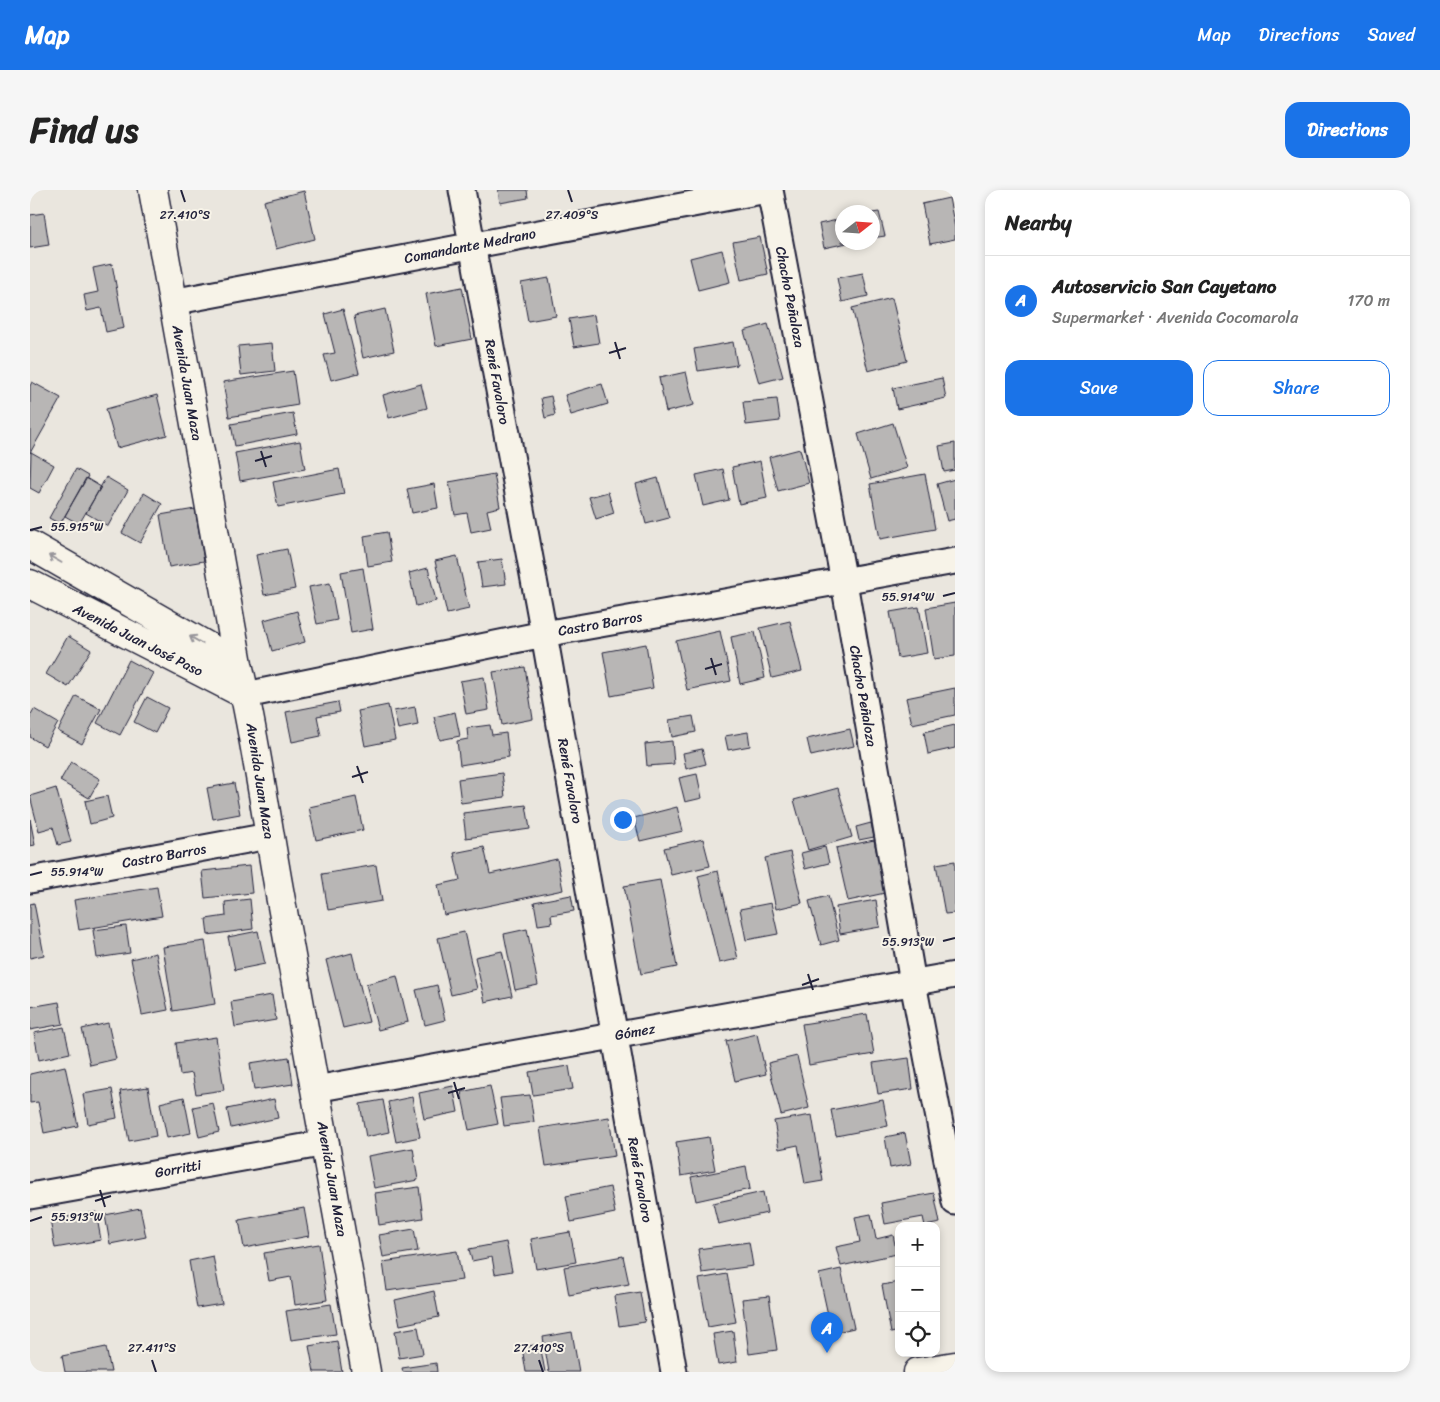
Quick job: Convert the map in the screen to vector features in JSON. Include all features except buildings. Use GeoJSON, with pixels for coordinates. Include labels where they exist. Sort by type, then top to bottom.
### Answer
{"type":"FeatureCollection","features":[{"type":"Feature","properties":{"kind":"main road","name":"Avenida Juan Maza"},"geometry":{"type":"LineString","coordinates":[[153,190],[238,664],[246,695],[269,836],[366,1372]]}},
{"type":"Feature","properties":{"kind":"main road","name":"Avenida Juan José Paso"},"geometry":{"type":"LineString","coordinates":[[30,546],[238,664]]}},
{"type":"Feature","properties":{"kind":"main road","name":"Avenida Juan José Paso"},"geometry":{"type":"LineString","coordinates":[[30,584],[246,695]]}},
{"type":"Feature","properties":{"kind":"main road"},"geometry":{"type":"LineString","coordinates":[[918,1372],[955,1366]]}},
{"type":"Feature","properties":{"kind":"street","name":"René Favaloro"},"geometry":{"type":"LineString","coordinates":[[462,190],[544,634],[674,1372]]}},
{"type":"Feature","properties":{"kind":"street","name":"Comandante Medrano"},"geometry":{"type":"LineString","coordinates":[[172,302],[769,190]]}},
{"type":"Feature","properties":{"kind":"street","name":"Chacho Peñaloza"},"geometry":{"type":"LineString","coordinates":[[769,190],[844,582],[912,983],[955,1202]]}},
{"type":"Feature","properties":{"kind":"street","name":"Castro Barros"},"geometry":{"type":"LineString","coordinates":[[246,695],[544,634],[955,561]]}},
{"type":"Feature","properties":{"kind":"street","name":"Castro Barros"},"geometry":{"type":"LineString","coordinates":[[30,880],[269,836]]}},
{"type":"Feature","properties":{"kind":"street","name":"Gómez"},"geometry":{"type":"LineString","coordinates":[[315,1089],[955,975]]}},
{"type":"Feature","properties":{"kind":"street","name":"Gorritti"},"geometry":{"type":"LineString","coordinates":[[30,1196],[326,1144]]}},
{"type":"Feature","properties":{"kind":"place","name":"Autoservicio San Cayetano"},"geometry":{"type":"Point","coordinates":[827,1353]}}]}
